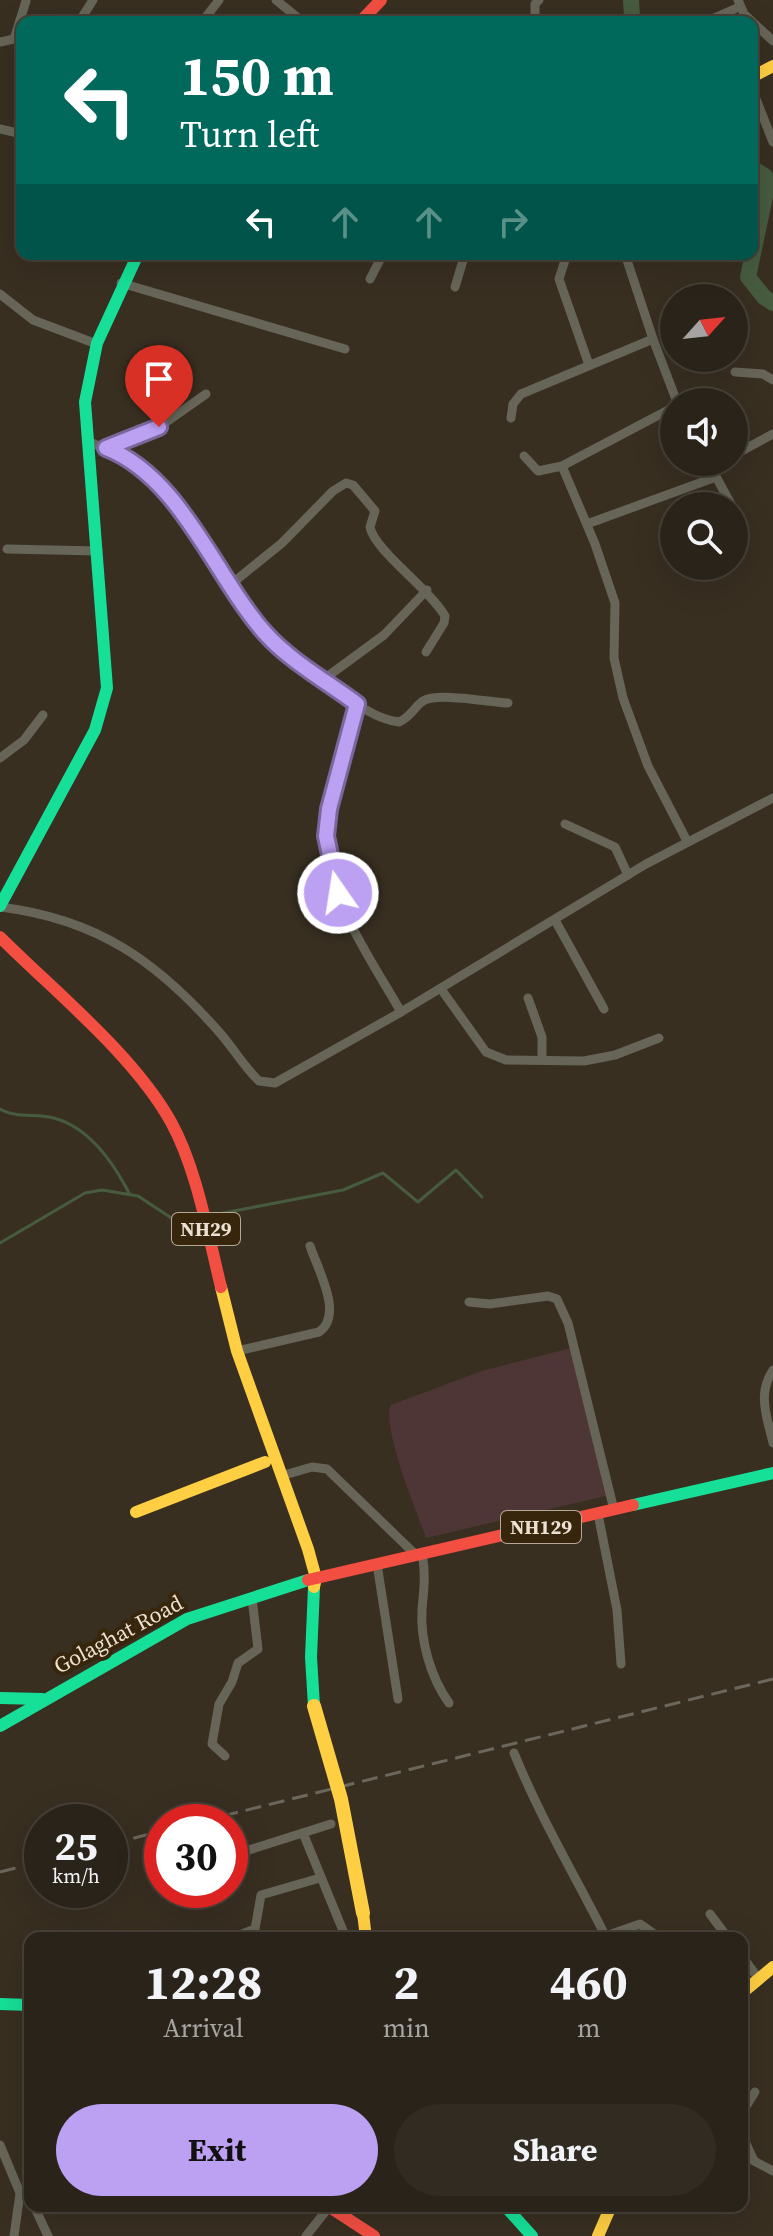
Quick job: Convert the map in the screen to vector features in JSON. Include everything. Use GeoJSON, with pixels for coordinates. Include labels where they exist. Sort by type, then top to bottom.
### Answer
{"type":"FeatureCollection","features":[{"type":"Feature","properties":{"kind":"main road"},"geometry":{"type":"LineString","coordinates":[[0,906],[95,730],[102,707],[106,667],[85,402],[94,343],[134,260]]}},
{"type":"Feature","properties":{"kind":"main road","name":"NH29"},"geometry":{"type":"LineString","coordinates":[[0,937],[122,1057],[163,1106],[193,1180],[237,1351],[281,1476],[313,1582]]}},
{"type":"Feature","properties":{"kind":"main road","name":"NH29"},"geometry":{"type":"LineString","coordinates":[[0,950],[115,1062],[144,1093],[159,1117],[191,1203],[225,1340],[265,1462],[313,1582]]}},
{"type":"Feature","properties":{"kind":"main road"},"geometry":{"type":"LineString","coordinates":[[136,1512],[265,1462]]}},
{"type":"Feature","properties":{"kind":"main road","name":"NH129"},"geometry":{"type":"LineString","coordinates":[[313,1582],[419,1554],[773,1473]]}},
{"type":"Feature","properties":{"kind":"main road"},"geometry":{"type":"LineString","coordinates":[[313,1582],[311,1657],[314,1706],[341,1799],[365,1932]]}},
{"type":"Feature","properties":{"kind":"main road","name":"Golaghat Road"},"geometry":{"type":"LineString","coordinates":[[0,1726],[42,1699],[187,1619],[313,1582]]}},
{"type":"Feature","properties":{"kind":"main road"},"geometry":{"type":"LineString","coordinates":[[0,1698],[42,1699]]}},
{"type":"Feature","properties":{"kind":"main road"},"geometry":{"type":"LineString","coordinates":[[748,1987],[773,1967]]}},
{"type":"Feature","properties":{"kind":"main road"},"geometry":{"type":"LineString","coordinates":[[0,2004],[24,2005]]}},
{"type":"Feature","properties":{"kind":"main road"},"geometry":{"type":"LineString","coordinates":[[338,2212],[374,2236]]}},
{"type":"Feature","properties":{"kind":"main road"},"geometry":{"type":"LineString","coordinates":[[510,2212],[532,2236]]}},
{"type":"Feature","properties":{"kind":"main road"},"geometry":{"type":"LineString","coordinates":[[598,2236],[608,2212]]}},
{"type":"Feature","properties":{"kind":"street"},"geometry":{"type":"LineString","coordinates":[[207,16],[219,0]]}},
{"type":"Feature","properties":{"kind":"street"},"geometry":{"type":"LineString","coordinates":[[276,0],[296,16]]}},
{"type":"Feature","properties":{"kind":"street"},"geometry":{"type":"LineString","coordinates":[[715,16],[738,3]]}},
{"type":"Feature","properties":{"kind":"street"},"geometry":{"type":"LineString","coordinates":[[758,25],[773,41]]}},
{"type":"Feature","properties":{"kind":"street"},"geometry":{"type":"LineString","coordinates":[[0,42],[14,39],[16,33]]}},
{"type":"Feature","properties":{"kind":"street"},"geometry":{"type":"LineString","coordinates":[[758,104],[773,142]]}},
{"type":"Feature","properties":{"kind":"street"},"geometry":{"type":"LineString","coordinates":[[370,279],[380,260]]}},
{"type":"Feature","properties":{"kind":"street"},"geometry":{"type":"LineString","coordinates":[[455,287],[463,260]]}},
{"type":"Feature","properties":{"kind":"street"},"geometry":{"type":"LineString","coordinates":[[565,260],[559,279],[589,365]]}},
{"type":"Feature","properties":{"kind":"street"},"geometry":{"type":"LineString","coordinates":[[627,260],[672,388]]}},
{"type":"Feature","properties":{"kind":"street"},"geometry":{"type":"LineString","coordinates":[[121,283],[345,349]]}},
{"type":"Feature","properties":{"kind":"street"},"geometry":{"type":"LineString","coordinates":[[0,294],[33,320],[94,343]]}},
{"type":"Feature","properties":{"kind":"street"},"geometry":{"type":"LineString","coordinates":[[511,418],[513,404],[521,394],[653,339]]}},
{"type":"Feature","properties":{"kind":"street"},"geometry":{"type":"LineString","coordinates":[[735,372],[763,374],[773,380]]}},
{"type":"Feature","properties":{"kind":"street"},"geometry":{"type":"LineString","coordinates":[[106,448],[159,427],[206,394]]}},
{"type":"Feature","properties":{"kind":"street"},"geometry":{"type":"LineString","coordinates":[[524,456],[538,471],[562,466],[660,414]]}},
{"type":"Feature","properties":{"kind":"street"},"geometry":{"type":"LineString","coordinates":[[748,447],[773,434]]}},
{"type":"Feature","properties":{"kind":"street"},"geometry":{"type":"LineString","coordinates":[[87,441],[106,448],[156,484],[192,527],[230,585],[279,648],[357,704],[399,722],[408,719],[421,702],[433,697],[508,703]]}},
{"type":"Feature","properties":{"kind":"street"},"geometry":{"type":"LineString","coordinates":[[562,466],[615,603],[614,658],[623,698],[648,766],[687,841]]}},
{"type":"Feature","properties":{"kind":"street"},"geometry":{"type":"LineString","coordinates":[[587,524],[696,476]]}},
{"type":"Feature","properties":{"kind":"street"},"geometry":{"type":"LineString","coordinates":[[230,585],[282,543],[333,491],[346,483],[353,485],[375,511],[370,527],[377,541],[427,590],[445,616],[426,652]]}},
{"type":"Feature","properties":{"kind":"street"},"geometry":{"type":"LineString","coordinates":[[7,549],[98,551]]}},
{"type":"Feature","properties":{"kind":"street"},"geometry":{"type":"LineString","coordinates":[[324,679],[384,635],[427,590]]}},
{"type":"Feature","properties":{"kind":"street"},"geometry":{"type":"LineString","coordinates":[[357,704],[329,809],[326,836],[338,893],[355,931],[401,1012]]}},
{"type":"Feature","properties":{"kind":"street"},"geometry":{"type":"LineString","coordinates":[[0,758],[24,740],[43,715]]}},
{"type":"Feature","properties":{"kind":"street"},"geometry":{"type":"LineString","coordinates":[[0,906],[51,914],[129,949],[164,974],[264,1084],[281,1081],[687,841],[773,798]]}},
{"type":"Feature","properties":{"kind":"street"},"geometry":{"type":"LineString","coordinates":[[565,824],[615,847],[628,875]]}},
{"type":"Feature","properties":{"kind":"street"},"geometry":{"type":"LineString","coordinates":[[555,920],[604,1009]]}},
{"type":"Feature","properties":{"kind":"street"},"geometry":{"type":"LineString","coordinates":[[441,989],[486,1052],[506,1060],[584,1061],[615,1055],[659,1038]]}},
{"type":"Feature","properties":{"kind":"street"},"geometry":{"type":"LineString","coordinates":[[528,998],[542,1037],[542,1060]]}},
{"type":"Feature","properties":{"kind":"street"},"geometry":{"type":"LineString","coordinates":[[237,1351],[319,1332],[329,1325],[331,1316],[328,1303],[310,1246]]}},
{"type":"Feature","properties":{"kind":"street"},"geometry":{"type":"LineString","coordinates":[[469,1302],[490,1304],[548,1296],[557,1299],[568,1323],[614,1510]]}},
{"type":"Feature","properties":{"kind":"street"},"geometry":{"type":"LineString","coordinates":[[773,1370],[763,1389],[773,1443]]}},
{"type":"Feature","properties":{"kind":"street"},"geometry":{"type":"LineString","coordinates":[[281,1476],[312,1467],[327,1469],[419,1554],[427,1587],[422,1615],[430,1667],[436,1685],[449,1703]]}},
{"type":"Feature","properties":{"kind":"street"},"geometry":{"type":"LineString","coordinates":[[598,1514],[617,1610],[621,1664]]}},
{"type":"Feature","properties":{"kind":"street"},"geometry":{"type":"LineString","coordinates":[[377,1564],[398,1699]]}},
{"type":"Feature","properties":{"kind":"street"},"geometry":{"type":"LineString","coordinates":[[225,1756],[212,1744],[211,1736],[219,1704],[232,1682],[238,1663],[258,1649],[252,1598]]}},
{"type":"Feature","properties":{"kind":"street"},"geometry":{"type":"LineString","coordinates":[[514,1753],[547,1829],[599,1932]]}},
{"type":"Feature","properties":{"kind":"street"},"geometry":{"type":"LineString","coordinates":[[248,1850],[331,1824]]}},
{"type":"Feature","properties":{"kind":"street"},"geometry":{"type":"LineString","coordinates":[[303,1833],[343,1932]]}},
{"type":"Feature","properties":{"kind":"street"},"geometry":{"type":"LineString","coordinates":[[247,1932],[255,1929],[261,1895],[320,1878]]}},
{"type":"Feature","properties":{"kind":"street"},"geometry":{"type":"LineString","coordinates":[[710,1914],[724,1932]]}},
{"type":"Feature","properties":{"kind":"street"},"geometry":{"type":"LineString","coordinates":[[617,1932],[640,1924],[651,1932]]}},
{"type":"Feature","properties":{"kind":"street"},"geometry":{"type":"LineString","coordinates":[[748,1964],[758,1978]]}},
{"type":"Feature","properties":{"kind":"street"},"geometry":{"type":"LineString","coordinates":[[748,2103],[755,2092]]}},
{"type":"Feature","properties":{"kind":"street"},"geometry":{"type":"LineString","coordinates":[[0,2145],[24,2197]]}},
{"type":"Feature","properties":{"kind":"street"},"geometry":{"type":"LineString","coordinates":[[748,2148],[754,2161],[773,2171]]}},
{"type":"Feature","properties":{"kind":"street"},"geometry":{"type":"LineString","coordinates":[[14,2236],[20,2193]]}},
{"type":"Feature","properties":{"kind":"street"},"geometry":{"type":"LineString","coordinates":[[36,2212],[48,2236]]}},
{"type":"Feature","properties":{"kind":"street"},"geometry":{"type":"LineString","coordinates":[[306,2236],[324,2212]]}},
{"type":"Feature","properties":{"kind":"shaded area"},"geometry":{"type":"Polygon","coordinates":[[[571,1348],[610,1495],[426,1538],[395,1449],[389,1416],[391,1405],[482,1371],[571,1348]]]}},
{"type":"Feature","properties":{"kind":"waterway"},"geometry":{"type":"LineString","coordinates":[[631,0],[632,16]]}},
{"type":"Feature","properties":{"kind":"waterway"},"geometry":{"type":"LineString","coordinates":[[758,172],[765,176],[766,192],[758,230]]}},
{"type":"Feature","properties":{"kind":"waterway"},"geometry":{"type":"LineString","coordinates":[[752,260],[748,277],[773,303]]}},
{"type":"Feature","properties":{"kind":"waterway"},"geometry":{"type":"LineString","coordinates":[[0,1109],[18,1115],[49,1117],[75,1127],[107,1157],[129,1193]]}},
{"type":"Feature","properties":{"kind":"waterway"},"geometry":{"type":"LineString","coordinates":[[208,1216],[343,1190],[383,1173],[418,1202],[456,1170],[482,1197]]}},
{"type":"Feature","properties":{"kind":"waterway"},"geometry":{"type":"LineString","coordinates":[[0,1243],[85,1193],[102,1190],[138,1196],[176,1221],[187,1219]]}},
{"type":"Feature","properties":{"kind":"railway"},"geometry":{"type":"LineString","coordinates":[[248,1810],[773,1679]]}},
{"type":"Feature","properties":{"kind":"railway"},"geometry":{"type":"LineString","coordinates":[[128,1840],[144,1836]]}},
{"type":"Feature","properties":{"kind":"railway"},"geometry":{"type":"LineString","coordinates":[[0,1872],[24,1866]]}},
{"type":"Feature","properties":{"kind":"traffic: fast"},"geometry":{"type":"LineString","coordinates":[[0,906],[95,730],[107,688],[85,402],[97,343],[135,260]]}},
{"type":"Feature","properties":{"kind":"traffic: fast"},"geometry":{"type":"LineString","coordinates":[[633,1505],[773,1473]]}},
{"type":"Feature","properties":{"kind":"traffic: fast"},"geometry":{"type":"LineString","coordinates":[[0,1726],[187,1619],[308,1580]]}},
{"type":"Feature","properties":{"kind":"traffic: fast"},"geometry":{"type":"LineString","coordinates":[[314,1587],[311,1657],[314,1706]]}},
{"type":"Feature","properties":{"kind":"traffic: fast"},"geometry":{"type":"LineString","coordinates":[[0,1698],[42,1699]]}},
{"type":"Feature","properties":{"kind":"traffic: fast"},"geometry":{"type":"LineString","coordinates":[[0,2004],[24,2005]]}},
{"type":"Feature","properties":{"kind":"traffic: fast"},"geometry":{"type":"LineString","coordinates":[[510,2212],[532,2236]]}},
{"type":"Feature","properties":{"kind":"traffic: slow"},"geometry":{"type":"LineString","coordinates":[[758,74],[773,66]]}},
{"type":"Feature","properties":{"kind":"traffic: slow"},"geometry":{"type":"LineString","coordinates":[[221,1287],[237,1351],[308,1549],[316,1578],[314,1587]]}},
{"type":"Feature","properties":{"kind":"traffic: slow"},"geometry":{"type":"LineString","coordinates":[[136,1512],[265,1462]]}},
{"type":"Feature","properties":{"kind":"traffic: slow"},"geometry":{"type":"LineString","coordinates":[[314,1706],[341,1799],[363,1913]]}},
{"type":"Feature","properties":{"kind":"traffic: slow"},"geometry":{"type":"LineString","coordinates":[[363,1913],[365,1932]]}},
{"type":"Feature","properties":{"kind":"traffic: slow"},"geometry":{"type":"LineString","coordinates":[[748,1988],[773,1967]]}},
{"type":"Feature","properties":{"kind":"traffic: slow"},"geometry":{"type":"LineString","coordinates":[[598,2236],[608,2212]]}},
{"type":"Feature","properties":{"kind":"traffic: jam"},"geometry":{"type":"LineString","coordinates":[[366,16],[381,0]]}},
{"type":"Feature","properties":{"kind":"traffic: jam"},"geometry":{"type":"LineString","coordinates":[[0,937],[115,1049],[155,1097],[171,1122],[188,1160],[221,1287]]}},
{"type":"Feature","properties":{"kind":"traffic: jam"},"geometry":{"type":"LineString","coordinates":[[308,1580],[633,1505]]}},
{"type":"Feature","properties":{"kind":"traffic: jam"},"geometry":{"type":"LineString","coordinates":[[337,2212],[374,2236]]}},
{"type":"Feature","properties":{"kind":"route"},"geometry":{"type":"LineString","coordinates":[[159,427],[106,448],[156,484],[192,527],[248,612],[279,648],[357,704],[329,809],[326,836],[338,893]]}}]}
